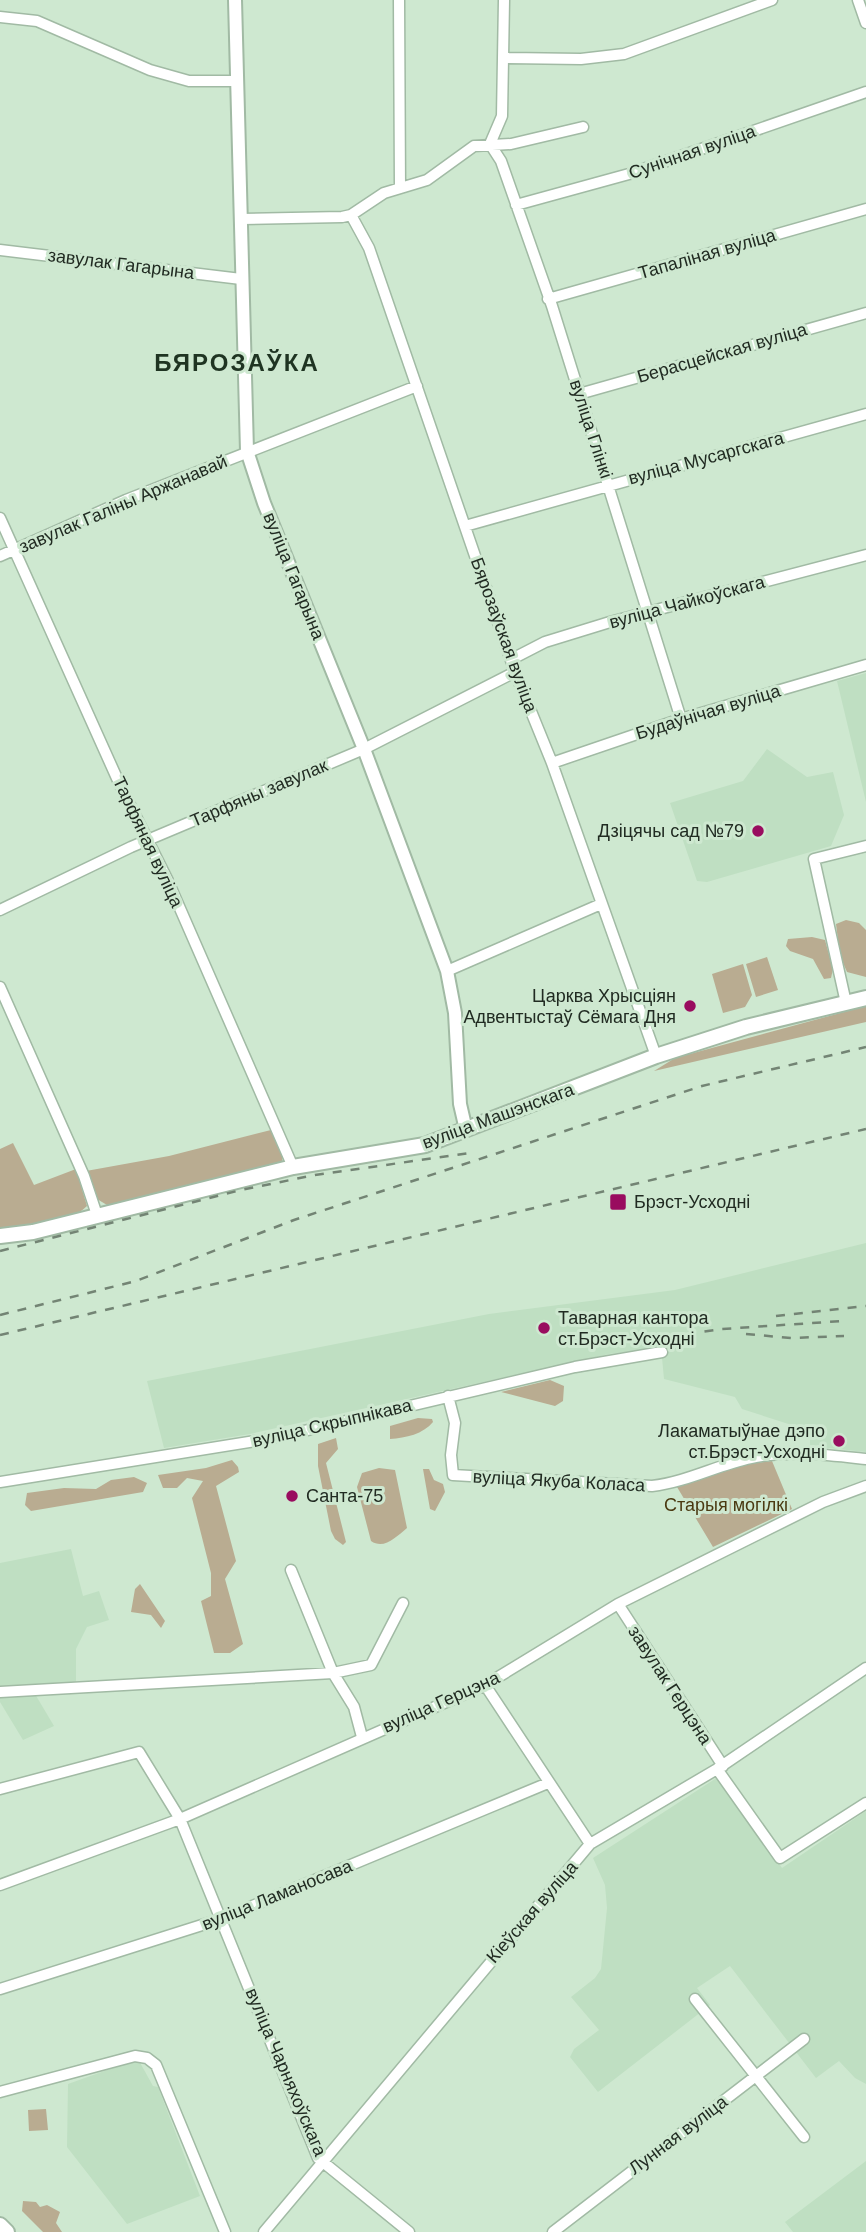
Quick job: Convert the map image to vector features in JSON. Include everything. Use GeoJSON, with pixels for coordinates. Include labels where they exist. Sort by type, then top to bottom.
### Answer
{"type":"FeatureCollection","features":[{"type":"Feature","properties":{"kind":"main road","name":"вуліца Машэнскага"},"geometry":{"type":"LineString","coordinates":[[0,1236],[33,1232],[293,1167],[411,1148],[467,1130],[656,1056],[746,1027],[866,998]]}},
{"type":"Feature","properties":{"kind":"main road"},"geometry":{"type":"LineString","coordinates":[[0,2225],[7,2232]]}},
{"type":"Feature","properties":{"kind":"street","name":"вуліца Гагарына"},"geometry":{"type":"LineString","coordinates":[[235,0],[247,451],[264,503],[364,749],[447,971],[456,1029],[460,1104],[467,1130]]}},
{"type":"Feature","properties":{"kind":"street"},"geometry":{"type":"LineString","coordinates":[[399,0],[400,188]]}},
{"type":"Feature","properties":{"kind":"street"},"geometry":{"type":"LineString","coordinates":[[490,144],[502,116],[503,0]]}},
{"type":"Feature","properties":{"kind":"street"},"geometry":{"type":"LineString","coordinates":[[504,58],[582,60],[624,54],[772,0]]}},
{"type":"Feature","properties":{"kind":"street"},"geometry":{"type":"LineString","coordinates":[[858,0],[866,23]]}},
{"type":"Feature","properties":{"kind":"street"},"geometry":{"type":"LineString","coordinates":[[0,17],[37,21],[150,70],[176,78],[189,81],[238,81]]}},
{"type":"Feature","properties":{"kind":"street","name":"Сунічная вуліца"},"geometry":{"type":"LineString","coordinates":[[516,205],[629,174],[866,92]]}},
{"type":"Feature","properties":{"kind":"street"},"geometry":{"type":"LineString","coordinates":[[241,219],[333,219],[351,215],[371,200],[427,180],[468,149],[490,144],[512,144],[583,127]]}},
{"type":"Feature","properties":{"kind":"street","name":"вуліца Глінкі"},"geometry":{"type":"LineString","coordinates":[[490,144],[502,161],[548,299],[681,719]]}},
{"type":"Feature","properties":{"kind":"street","name":"Тапаліная вуліца"},"geometry":{"type":"LineString","coordinates":[[548,299],[866,209]]}},
{"type":"Feature","properties":{"kind":"street","name":"Бярозаўская вуліца"},"geometry":{"type":"LineString","coordinates":[[351,215],[369,248],[515,672],[552,763],[656,1056]]}},
{"type":"Feature","properties":{"kind":"street","name":"завулак Гагарына"},"geometry":{"type":"LineString","coordinates":[[0,250],[241,279]]}},
{"type":"Feature","properties":{"kind":"street","name":"Берасцейская вуліца"},"geometry":{"type":"LineString","coordinates":[[579,394],[866,313]]}},
{"type":"Feature","properties":{"kind":"street","name":"завулак Галіны Аржанавай"},"geometry":{"type":"LineString","coordinates":[[0,556],[247,451],[417,386]]}},
{"type":"Feature","properties":{"kind":"street","name":"вуліца Мусаргскага"},"geometry":{"type":"LineString","coordinates":[[465,526],[866,414]]}},
{"type":"Feature","properties":{"kind":"street","name":"Тарфяная вуліца"},"geometry":{"type":"LineString","coordinates":[[0,519],[148,840],[293,1167]]}},
{"type":"Feature","properties":{"kind":"street","name":"вуліца Чайкоўскага"},"geometry":{"type":"LineString","coordinates":[[512,659],[545,642],[610,622],[649,614],[866,555]]}},
{"type":"Feature","properties":{"kind":"street","name":"Будаўнічая вуліца"},"geometry":{"type":"LineString","coordinates":[[552,763],[681,719],[866,665]]}},
{"type":"Feature","properties":{"kind":"street","name":"Тарфяны завулак"},"geometry":{"type":"LineString","coordinates":[[0,910],[148,840],[364,749],[515,672]]}},
{"type":"Feature","properties":{"kind":"street"},"geometry":{"type":"LineString","coordinates":[[846,1003],[814,859],[866,846]]}},
{"type":"Feature","properties":{"kind":"street"},"geometry":{"type":"LineString","coordinates":[[447,971],[601,904]]}},
{"type":"Feature","properties":{"kind":"street"},"geometry":{"type":"LineString","coordinates":[[0,988],[84,1176],[97,1215]]}},
{"type":"Feature","properties":{"kind":"street","name":"вуліца Скрыпнікава"},"geometry":{"type":"LineString","coordinates":[[0,1482],[274,1438],[575,1367],[662,1352]]}},
{"type":"Feature","properties":{"kind":"street","name":"вуліца Якуба Коласа"},"geometry":{"type":"LineString","coordinates":[[448,1396],[456,1423],[451,1455],[453,1475],[652,1486],[677,1483],[754,1457],[813,1453],[866,1459]]}},
{"type":"Feature","properties":{"kind":"street","name":"вуліца Герцэна"},"geometry":{"type":"LineString","coordinates":[[0,1885],[180,1819],[485,1685],[618,1604],[822,1503],[866,1486]]}},
{"type":"Feature","properties":{"kind":"street"},"geometry":{"type":"LineString","coordinates":[[291,1570],[333,1673],[354,1707],[362,1737]]}},
{"type":"Feature","properties":{"kind":"street"},"geometry":{"type":"LineString","coordinates":[[0,1692],[333,1673],[371,1665],[403,1603]]}},
{"type":"Feature","properties":{"kind":"street","name":"завулак Герцэна"},"geometry":{"type":"LineString","coordinates":[[618,1604],[780,1858],[866,1803]]}},
{"type":"Feature","properties":{"kind":"street","name":"Кіеўская вуліца"},"geometry":{"type":"LineString","coordinates":[[264,2232],[438,2021],[590,1844],[720,1767],[866,1668]]}},
{"type":"Feature","properties":{"kind":"street"},"geometry":{"type":"LineString","coordinates":[[485,1685],[590,1844]]}},
{"type":"Feature","properties":{"kind":"street","name":"вуліца Чарняхоўскага"},"geometry":{"type":"LineString","coordinates":[[0,1789],[139,1752],[180,1819],[310,2138],[323,2162],[409,2232]]}},
{"type":"Feature","properties":{"kind":"street","name":"вуліца Ламаносава"},"geometry":{"type":"LineString","coordinates":[[0,1989],[221,1919],[548,1783]]}},
{"type":"Feature","properties":{"kind":"street"},"geometry":{"type":"LineString","coordinates":[[695,1999],[804,2137]]}},
{"type":"Feature","properties":{"kind":"street","name":"Лунная вуліца"},"geometry":{"type":"LineString","coordinates":[[553,2232],[804,2039]]}},
{"type":"Feature","properties":{"kind":"street"},"geometry":{"type":"LineString","coordinates":[[0,2092],[135,2056],[147,2058],[156,2065],[225,2232]]}},
{"type":"Feature","properties":{"kind":"shaded area"},"geometry":{"type":"Polygon","coordinates":[[[866,673],[866,802],[837,681],[866,673]]]}},
{"type":"Feature","properties":{"kind":"shaded area","name":"Дзіцячы сад №79"},"geometry":{"type":"Polygon","coordinates":[[[767,749],[807,777],[833,772],[844,815],[831,846],[707,882],[697,881],[670,803],[743,781],[767,749]]]}},
{"type":"Feature","properties":{"kind":"shaded area"},"geometry":{"type":"Polygon","coordinates":[[[866,1243],[866,1452],[810,1446],[810,1431],[742,1409],[735,1397],[664,1379],[661,1347],[609,1354],[250,1434],[164,1448],[147,1381],[489,1314],[675,1290],[866,1243]]]}},
{"type":"Feature","properties":{"kind":"shaded area"},"geometry":{"type":"Polygon","coordinates":[[[71,1549],[83,1596],[99,1591],[109,1620],[87,1627],[76,1649],[76,1682],[0,1686],[0,1563],[71,1549]]]}},
{"type":"Feature","properties":{"kind":"shaded area"},"geometry":{"type":"Polygon","coordinates":[[[35,1694],[54,1726],[23,1740],[0,1702],[0,1696],[35,1694]]]}},
{"type":"Feature","properties":{"kind":"shaded area"},"geometry":{"type":"Polygon","coordinates":[[[718,1777],[782,1868],[866,1811],[866,2084],[855,2078],[839,2061],[816,2078],[730,1966],[697,1988],[710,2005],[598,2092],[570,2057],[574,2049],[599,2030],[571,1997],[595,1978],[601,1969],[607,1908],[605,1885],[593,1858],[718,1777]]]}},
{"type":"Feature","properties":{"kind":"shaded area"},"geometry":{"type":"Polygon","coordinates":[[[138,2059],[153,2086],[158,2087],[200,2196],[127,2224],[67,2147],[68,2084],[138,2059]]]}},
{"type":"Feature","properties":{"kind":"shaded area"},"geometry":{"type":"Polygon","coordinates":[[[866,2161],[866,2232],[793,2232],[785,2222],[866,2161]]]}},
{"type":"Feature","properties":{"kind":"green space"},"geometry":{"type":"Polygon","coordinates":[[[846,920],[859,923],[866,930],[866,977],[847,972],[840,956],[836,924],[846,920]]]}},
{"type":"Feature","properties":{"kind":"green space"},"geometry":{"type":"Polygon","coordinates":[[[812,937],[825,940],[833,969],[831,978],[824,979],[813,959],[790,951],[786,946],[788,939],[812,937]]]}},
{"type":"Feature","properties":{"kind":"green space"},"geometry":{"type":"Polygon","coordinates":[[[767,957],[778,990],[756,997],[746,964],[767,957]]]}},
{"type":"Feature","properties":{"kind":"green space"},"geometry":{"type":"Polygon","coordinates":[[[743,964],[752,995],[745,1007],[723,1013],[712,974],[743,964]]]}},
{"type":"Feature","properties":{"kind":"green space"},"geometry":{"type":"Polygon","coordinates":[[[866,1006],[866,1022],[654,1071],[675,1058],[866,1006]]]}},
{"type":"Feature","properties":{"kind":"green space"},"geometry":{"type":"Polygon","coordinates":[[[271,1130],[283,1154],[282,1163],[107,1205],[97,1199],[86,1171],[169,1156],[271,1130]]]}},
{"type":"Feature","properties":{"kind":"green space"},"geometry":{"type":"Polygon","coordinates":[[[13,1143],[34,1185],[76,1169],[87,1206],[79,1213],[58,1222],[0,1231],[0,1149],[13,1143]]]}},
{"type":"Feature","properties":{"kind":"green space"},"geometry":{"type":"Polygon","coordinates":[[[550,1380],[564,1386],[563,1401],[555,1406],[501,1392],[550,1380]]]}},
{"type":"Feature","properties":{"kind":"green space"},"geometry":{"type":"Polygon","coordinates":[[[418,1418],[432,1419],[433,1422],[414,1435],[390,1439],[390,1426],[418,1418]]]}},
{"type":"Feature","properties":{"kind":"green space"},"geometry":{"type":"Polygon","coordinates":[[[336,1438],[338,1449],[326,1463],[346,1542],[343,1545],[335,1539],[331,1531],[318,1466],[318,1444],[336,1438]]]}},
{"type":"Feature","properties":{"kind":"green space"},"geometry":{"type":"Polygon","coordinates":[[[232,1460],[239,1472],[216,1486],[236,1561],[225,1579],[243,1644],[230,1653],[214,1653],[201,1601],[211,1596],[211,1573],[192,1498],[203,1481],[187,1478],[177,1488],[163,1488],[158,1475],[206,1468],[232,1460]]]}},
{"type":"Feature","properties":{"kind":"green space","name":"Старыя могілкі"},"geometry":{"type":"Polygon","coordinates":[[[772,1461],[792,1509],[713,1547],[677,1487],[747,1464],[772,1461]]]}},
{"type":"Feature","properties":{"kind":"green space"},"geometry":{"type":"Polygon","coordinates":[[[379,1468],[395,1470],[407,1528],[390,1541],[381,1544],[371,1541],[357,1487],[362,1473],[379,1468]]]}},
{"type":"Feature","properties":{"kind":"green space"},"geometry":{"type":"Polygon","coordinates":[[[423,1469],[429,1469],[434,1480],[443,1484],[445,1492],[435,1511],[430,1509],[423,1469]]]}},
{"type":"Feature","properties":{"kind":"green space"},"geometry":{"type":"Polygon","coordinates":[[[134,1477],[147,1483],[143,1492],[31,1511],[25,1505],[27,1493],[64,1488],[96,1489],[111,1480],[134,1477]]]}},
{"type":"Feature","properties":{"kind":"green space"},"geometry":{"type":"Polygon","coordinates":[[[140,1584],[165,1621],[161,1628],[151,1615],[131,1612],[135,1589],[140,1584]]]}},
{"type":"Feature","properties":{"kind":"green space"},"geometry":{"type":"Polygon","coordinates":[[[46,2109],[48,2130],[29,2131],[28,2110],[46,2109]]]}},
{"type":"Feature","properties":{"kind":"green space"},"geometry":{"type":"Polygon","coordinates":[[[23,2201],[36,2202],[40,2207],[47,2205],[60,2212],[56,2223],[62,2232],[43,2232],[22,2211],[23,2201]]]}},
{"type":"Feature","properties":{"kind":"railway"},"geometry":{"type":"LineString","coordinates":[[0,1315],[136,1281],[294,1220],[702,1086],[866,1047]]}},
{"type":"Feature","properties":{"kind":"railway"},"geometry":{"type":"LineString","coordinates":[[0,1335],[866,1129]]}},
{"type":"Feature","properties":{"kind":"railway"},"geometry":{"type":"LineString","coordinates":[[0,1251],[241,1190],[315,1175],[470,1153]]}},
{"type":"Feature","properties":{"kind":"railway"},"geometry":{"type":"LineString","coordinates":[[776,1316],[866,1306]]}},
{"type":"Feature","properties":{"kind":"railway"},"geometry":{"type":"LineString","coordinates":[[651,1339],[722,1329],[843,1321]]}},
{"type":"Feature","properties":{"kind":"railway"},"geometry":{"type":"LineString","coordinates":[[746,1334],[791,1338],[844,1336]]}},
{"type":"Feature","properties":{"kind":"place","name":"Дзіцячы сад №79"},"geometry":{"type":"Point","coordinates":[758,831]}},
{"type":"Feature","properties":{"kind":"place","name":"Царква Хрысціян Адвентыстаў Сёмага Дня"},"geometry":{"type":"Point","coordinates":[690,1006]}},
{"type":"Feature","properties":{"kind":"place","name":"Брэст-Усходні"},"geometry":{"type":"Point","coordinates":[618,1202]}},
{"type":"Feature","properties":{"kind":"place","name":"Таварная кантора ст.Брэст-Усходні"},"geometry":{"type":"Point","coordinates":[544,1328]}},
{"type":"Feature","properties":{"kind":"place","name":"Лакаматыўнае дэпо ст.Брэст-Усходні"},"geometry":{"type":"Point","coordinates":[839,1441]}},
{"type":"Feature","properties":{"kind":"place","name":"Санта-75"},"geometry":{"type":"Point","coordinates":[292,1496]}},
{"type":"Feature","properties":{"kind":"district","name":"БЯРОЗАЎКА"},"geometry":{"type":"Point","coordinates":[237,363]}}]}
